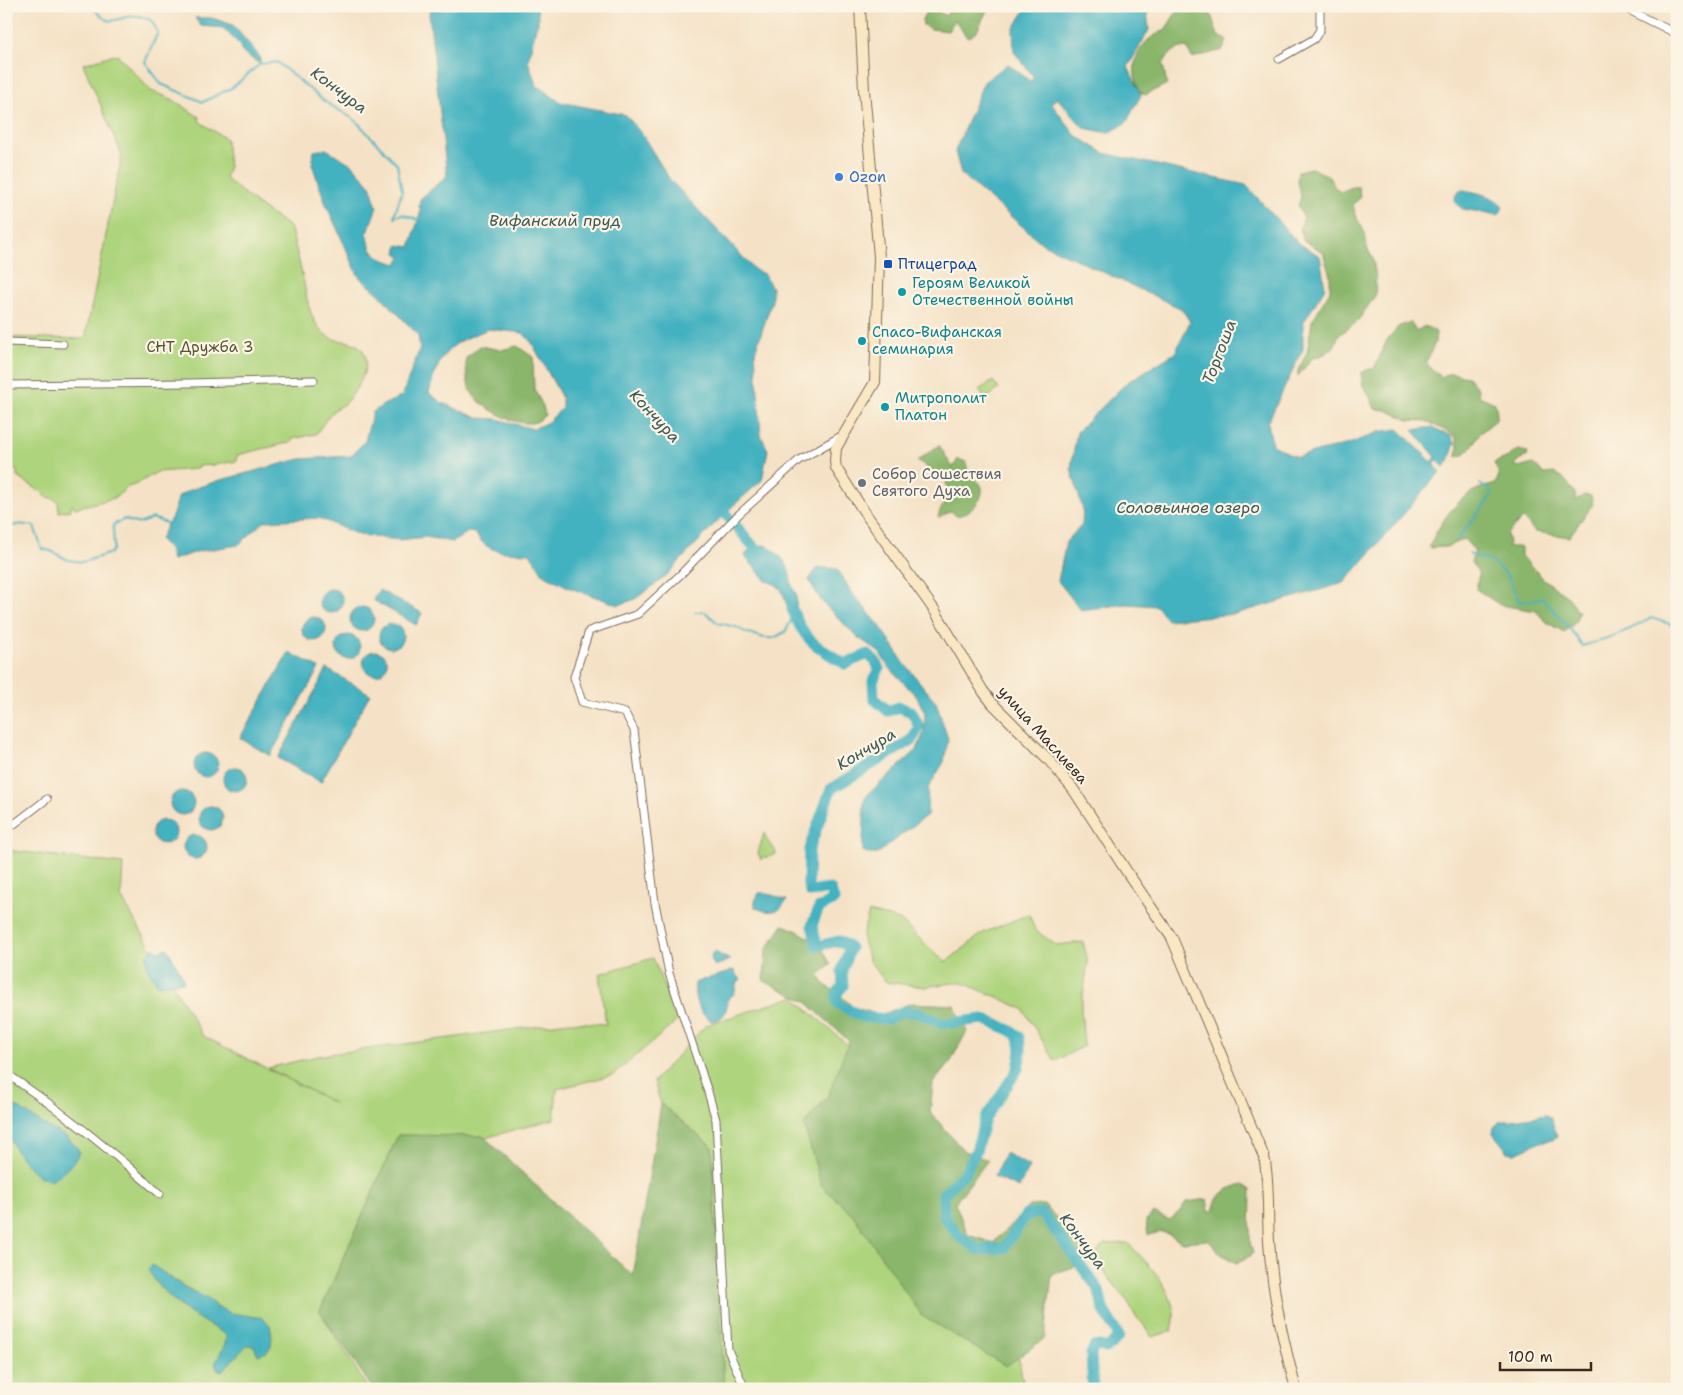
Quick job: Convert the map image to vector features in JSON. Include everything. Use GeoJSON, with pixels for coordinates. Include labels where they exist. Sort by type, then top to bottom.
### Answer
{"type":"FeatureCollection","features":[{"type":"Feature","properties":{"kind":"street"},"geometry":{"type":"LineString","coordinates":[[745,1389],[728,1350],[716,1120],[669,973],[655,903],[634,730],[625,713],[582,702],[574,677],[588,631],[638,614],[680,575],[737,516],[799,460],[844,434],[875,382],[879,256],[864,90],[860,6]]}},
{"type":"Feature","properties":{"kind":"street"},"geometry":{"type":"LineString","coordinates":[[1279,59],[1314,39],[1320,30],[1320,6]]}},
{"type":"Feature","properties":{"kind":"street"},"geometry":{"type":"LineString","coordinates":[[1621,6],[1677,34]]}},
{"type":"Feature","properties":{"kind":"street"},"geometry":{"type":"LineString","coordinates":[[6,342],[63,344]]}},
{"type":"Feature","properties":{"kind":"street"},"geometry":{"type":"LineString","coordinates":[[6,385],[314,380]]}},
{"type":"Feature","properties":{"kind":"street","name":"улица Маслиева"},"geometry":{"type":"LineString","coordinates":[[844,434],[836,448],[836,468],[865,513],[935,611],[983,691],[998,710],[1048,759],[1073,789],[1177,947],[1264,1157],[1268,1178],[1268,1240],[1271,1266],[1296,1389]]}},
{"type":"Feature","properties":{"kind":"street"},"geometry":{"type":"LineString","coordinates":[[6,828],[9,828],[47,799]]}},
{"type":"Feature","properties":{"kind":"street"},"geometry":{"type":"LineString","coordinates":[[6,1073],[44,1098],[124,1161],[160,1194]]}},
{"type":"Feature","properties":{"kind":"green space"},"geometry":{"type":"Polygon","coordinates":[[[950,6],[989,6],[977,31],[970,37],[966,36],[955,20],[948,31],[931,29],[923,25],[922,19],[928,9],[947,16],[950,6]]]}},
{"type":"Feature","properties":{"kind":"green space"},"geometry":{"type":"Polygon","coordinates":[[[1209,8],[1218,36],[1227,40],[1223,50],[1192,58],[1187,47],[1175,50],[1163,64],[1167,84],[1145,95],[1139,91],[1135,77],[1136,58],[1148,40],[1164,30],[1181,10],[1196,11],[1209,8]]]}},
{"type":"Feature","properties":{"kind":"green space","name":"СНТ Дружба 3"},"geometry":{"type":"Polygon","coordinates":[[[112,55],[119,56],[151,91],[172,99],[199,117],[200,122],[226,139],[229,167],[225,178],[258,205],[290,227],[308,305],[316,324],[330,338],[351,342],[360,347],[366,360],[359,385],[344,404],[331,413],[316,434],[292,439],[292,442],[237,455],[237,461],[197,466],[197,469],[157,472],[128,487],[115,498],[75,508],[73,505],[71,510],[59,512],[58,502],[45,496],[16,476],[18,472],[11,468],[12,464],[6,463],[6,337],[85,339],[122,155],[83,64],[112,55]]]}},
{"type":"Feature","properties":{"kind":"green space"},"geometry":{"type":"Polygon","coordinates":[[[1311,168],[1329,176],[1334,186],[1340,192],[1352,187],[1359,187],[1360,198],[1353,204],[1355,215],[1365,233],[1367,248],[1373,259],[1376,278],[1375,296],[1357,322],[1339,335],[1334,347],[1325,354],[1311,359],[1298,376],[1298,370],[1307,353],[1312,321],[1330,291],[1330,276],[1323,252],[1303,240],[1300,227],[1304,218],[1298,206],[1301,197],[1297,182],[1298,171],[1311,168]]]}},
{"type":"Feature","properties":{"kind":"green space"},"geometry":{"type":"Polygon","coordinates":[[[1410,322],[1416,331],[1425,326],[1436,332],[1435,343],[1426,362],[1429,367],[1442,377],[1452,373],[1468,377],[1478,389],[1479,396],[1495,403],[1496,420],[1479,434],[1465,454],[1457,457],[1458,446],[1456,438],[1426,421],[1409,420],[1386,410],[1375,409],[1363,386],[1361,373],[1374,369],[1387,340],[1398,327],[1410,322]]]}},
{"type":"Feature","properties":{"kind":"green space"},"geometry":{"type":"Polygon","coordinates":[[[480,346],[501,350],[517,346],[533,357],[534,389],[543,406],[545,415],[541,419],[529,423],[512,420],[494,412],[474,396],[468,383],[466,358],[480,346]]]}},
{"type":"Feature","properties":{"kind":"green space"},"geometry":{"type":"Polygon","coordinates":[[[993,381],[999,389],[985,399],[979,390],[993,381]]]}},
{"type":"Feature","properties":{"kind":"green space"},"geometry":{"type":"Polygon","coordinates":[[[939,445],[953,468],[958,459],[966,462],[970,473],[981,485],[982,490],[979,501],[961,515],[956,516],[951,511],[938,518],[942,507],[952,500],[945,480],[929,472],[925,465],[917,461],[939,445]]]}},
{"type":"Feature","properties":{"kind":"green space"},"geometry":{"type":"Polygon","coordinates":[[[1518,450],[1527,452],[1528,456],[1518,460],[1515,466],[1522,467],[1533,464],[1544,474],[1554,473],[1565,480],[1575,493],[1576,501],[1584,495],[1591,496],[1593,504],[1569,537],[1535,532],[1523,518],[1507,534],[1509,543],[1507,547],[1521,547],[1521,556],[1546,581],[1569,598],[1579,612],[1575,623],[1564,632],[1546,622],[1536,611],[1500,605],[1476,589],[1479,574],[1471,562],[1475,551],[1464,539],[1446,547],[1429,548],[1441,524],[1459,502],[1477,490],[1496,484],[1499,474],[1494,463],[1518,450]]]}},
{"type":"Feature","properties":{"kind":"green space"},"geometry":{"type":"Polygon","coordinates":[[[764,833],[776,854],[761,859],[758,853],[764,833]]]}},
{"type":"Feature","properties":{"kind":"green space"},"geometry":{"type":"Polygon","coordinates":[[[6,850],[123,864],[121,897],[203,1036],[334,1103],[268,1068],[322,1055],[569,1022],[606,1024],[599,974],[653,958],[677,1021],[613,1075],[557,1089],[554,1119],[485,1138],[398,1135],[320,1311],[368,1389],[6,1389],[6,850]]]}},
{"type":"Feature","properties":{"kind":"green space"},"geometry":{"type":"Polygon","coordinates":[[[869,912],[900,920],[946,962],[983,933],[1029,914],[1035,930],[1056,945],[1083,942],[1088,962],[1081,1008],[1084,1046],[1055,1061],[1023,1009],[960,982],[925,987],[886,982],[869,961],[862,936],[869,912]]]}},
{"type":"Feature","properties":{"kind":"green space"},"geometry":{"type":"Polygon","coordinates":[[[783,925],[798,931],[821,946],[831,965],[818,975],[825,985],[853,1007],[880,1015],[912,1003],[954,1005],[967,1031],[951,1061],[933,1083],[930,1112],[964,1151],[988,1160],[955,1203],[968,1235],[993,1243],[1029,1206],[1044,1205],[1092,1254],[1074,1267],[1052,1274],[1045,1338],[1006,1366],[922,1316],[853,1215],[821,1185],[804,1125],[828,1096],[849,1041],[805,1001],[764,981],[766,950],[783,925]]]}},
{"type":"Feature","properties":{"kind":"green space"},"geometry":{"type":"Polygon","coordinates":[[[793,997],[851,1048],[1018,1354],[1024,1389],[724,1389],[712,1147],[661,1104],[654,1081],[706,1025],[793,997]]]}},
{"type":"Feature","properties":{"kind":"green space"},"geometry":{"type":"Polygon","coordinates":[[[661,1104],[712,1147],[724,1389],[373,1389],[320,1311],[398,1135],[483,1136],[633,1276],[661,1104]]]}},
{"type":"Feature","properties":{"kind":"green space"},"geometry":{"type":"Polygon","coordinates":[[[1242,1184],[1251,1190],[1250,1242],[1253,1253],[1244,1260],[1236,1263],[1221,1254],[1208,1240],[1182,1242],[1171,1235],[1161,1232],[1148,1235],[1146,1220],[1153,1213],[1170,1220],[1186,1202],[1207,1199],[1209,1211],[1213,1211],[1217,1198],[1228,1189],[1242,1184]]]}},
{"type":"Feature","properties":{"kind":"green space"},"geometry":{"type":"Polygon","coordinates":[[[1128,1243],[1156,1274],[1167,1292],[1174,1312],[1172,1331],[1152,1337],[1105,1273],[1096,1254],[1104,1244],[1128,1243]]]}},
{"type":"Feature","properties":{"kind":"water","name":"Вифанский пруд"},"geometry":{"type":"Polygon","coordinates":[[[432,6],[537,6],[538,23],[528,61],[536,85],[560,102],[626,115],[643,136],[670,180],[755,270],[764,274],[772,288],[772,301],[755,352],[761,435],[768,450],[762,480],[725,513],[664,578],[635,599],[619,605],[570,588],[543,574],[530,553],[506,552],[492,549],[480,540],[475,533],[468,532],[453,542],[426,537],[399,540],[359,535],[319,518],[265,521],[238,545],[200,551],[172,560],[169,549],[160,540],[172,517],[179,496],[190,490],[217,481],[300,459],[351,456],[365,441],[373,412],[402,396],[420,348],[418,335],[378,293],[359,277],[325,202],[312,164],[314,151],[326,149],[353,165],[370,185],[377,207],[367,233],[371,250],[384,260],[397,264],[401,256],[396,253],[398,245],[410,247],[421,211],[419,206],[420,199],[447,176],[429,13],[432,6]],[[489,329],[464,339],[442,358],[437,367],[429,393],[442,403],[478,418],[497,419],[533,429],[548,422],[562,408],[562,398],[532,343],[523,333],[489,329]]]}},
{"type":"Feature","properties":{"kind":"water","name":"Соловьиное озеро"},"geometry":{"type":"Polygon","coordinates":[[[1035,6],[1149,6],[1147,10],[1149,30],[1128,67],[1141,95],[1126,123],[1109,133],[1084,128],[1057,98],[1051,103],[1075,135],[1104,153],[1246,185],[1298,243],[1320,256],[1325,288],[1303,323],[1303,349],[1268,422],[1272,445],[1297,457],[1349,444],[1379,432],[1398,429],[1432,462],[1436,457],[1413,430],[1433,427],[1440,432],[1450,435],[1455,443],[1449,461],[1444,467],[1438,461],[1434,464],[1440,472],[1344,583],[1235,614],[1167,620],[1157,606],[1127,604],[1081,610],[1058,581],[1066,542],[1082,525],[1083,510],[1071,468],[1077,432],[1126,383],[1175,353],[1190,322],[1182,309],[1043,244],[961,174],[955,151],[984,82],[1008,64],[1030,81],[1034,77],[1014,52],[1013,30],[1025,10],[1035,6]]]}},
{"type":"Feature","properties":{"kind":"water"},"geometry":{"type":"Polygon","coordinates":[[[195,18],[212,18],[233,25],[260,57],[260,64],[241,51],[241,46],[223,28],[201,26],[195,18]]]}},
{"type":"Feature","properties":{"kind":"water"},"geometry":{"type":"Polygon","coordinates":[[[1462,190],[1478,193],[1496,200],[1503,207],[1500,213],[1498,215],[1463,209],[1455,203],[1456,195],[1462,190]]]}},
{"type":"Feature","properties":{"kind":"water"},"geometry":{"type":"Polygon","coordinates":[[[763,545],[776,553],[789,569],[792,587],[796,593],[797,622],[791,621],[781,589],[775,584],[766,581],[745,556],[748,551],[763,545]]]}},
{"type":"Feature","properties":{"kind":"water"},"geometry":{"type":"Polygon","coordinates":[[[818,567],[837,569],[853,594],[880,626],[904,663],[936,702],[948,739],[944,762],[928,788],[927,815],[877,854],[863,851],[865,797],[917,750],[924,732],[925,713],[917,697],[888,666],[879,652],[856,636],[822,602],[809,580],[818,567]]]}},
{"type":"Feature","properties":{"kind":"water"},"geometry":{"type":"Polygon","coordinates":[[[331,589],[336,590],[342,596],[342,606],[336,612],[331,613],[326,612],[320,606],[319,601],[320,596],[326,590],[331,589]]]}},
{"type":"Feature","properties":{"kind":"water"},"geometry":{"type":"Polygon","coordinates":[[[379,590],[422,613],[416,625],[373,600],[379,590]]]}},
{"type":"Feature","properties":{"kind":"water"},"geometry":{"type":"Polygon","coordinates":[[[362,607],[367,608],[373,614],[373,624],[367,630],[362,631],[357,630],[351,624],[350,619],[351,614],[357,608],[362,607]]]}},
{"type":"Feature","properties":{"kind":"water"},"geometry":{"type":"Polygon","coordinates":[[[314,617],[319,618],[325,624],[325,634],[319,640],[314,641],[309,640],[303,634],[302,629],[303,624],[309,618],[314,617]]]}},
{"type":"Feature","properties":{"kind":"water"},"geometry":{"type":"Polygon","coordinates":[[[391,624],[396,625],[402,631],[402,641],[396,647],[391,648],[386,647],[380,641],[379,636],[380,631],[386,625],[391,624]]]}},
{"type":"Feature","properties":{"kind":"water"},"geometry":{"type":"Polygon","coordinates":[[[348,635],[353,636],[359,642],[359,652],[353,658],[348,659],[343,658],[337,652],[336,647],[337,642],[343,636],[348,635]]]}},
{"type":"Feature","properties":{"kind":"water"},"geometry":{"type":"Polygon","coordinates":[[[375,651],[380,652],[386,658],[386,668],[380,674],[375,675],[370,674],[364,668],[363,663],[364,658],[370,652],[375,651]]]}},
{"type":"Feature","properties":{"kind":"water"},"geometry":{"type":"Polygon","coordinates":[[[289,652],[319,668],[270,756],[240,738],[289,652]]]}},
{"type":"Feature","properties":{"kind":"water"},"geometry":{"type":"Polygon","coordinates":[[[327,669],[370,694],[321,782],[278,758],[327,669]]]}},
{"type":"Feature","properties":{"kind":"water"},"geometry":{"type":"Polygon","coordinates":[[[206,753],[211,754],[217,760],[217,770],[211,776],[206,777],[201,776],[195,770],[194,765],[195,760],[201,754],[206,753]]]}},
{"type":"Feature","properties":{"kind":"water"},"geometry":{"type":"Polygon","coordinates":[[[235,767],[244,770],[247,779],[244,788],[235,791],[226,788],[223,779],[226,770],[235,767]]]}},
{"type":"Feature","properties":{"kind":"water"},"geometry":{"type":"Polygon","coordinates":[[[182,791],[187,792],[193,798],[193,808],[187,814],[182,815],[177,814],[171,808],[170,803],[171,798],[177,792],[182,791]]]}},
{"type":"Feature","properties":{"kind":"water"},"geometry":{"type":"Polygon","coordinates":[[[211,806],[216,807],[222,813],[222,823],[216,829],[211,830],[206,829],[200,823],[199,818],[200,813],[206,807],[211,806]]]}},
{"type":"Feature","properties":{"kind":"water"},"geometry":{"type":"Polygon","coordinates":[[[164,820],[169,821],[175,827],[175,837],[169,843],[164,844],[159,843],[153,837],[152,832],[153,827],[159,821],[164,820]]]}},
{"type":"Feature","properties":{"kind":"water"},"geometry":{"type":"Polygon","coordinates":[[[195,835],[200,836],[206,842],[206,852],[200,858],[195,859],[190,858],[184,852],[183,847],[184,842],[190,836],[195,835]]]}},
{"type":"Feature","properties":{"kind":"water"},"geometry":{"type":"Polygon","coordinates":[[[759,893],[766,893],[787,900],[780,909],[764,911],[755,907],[755,901],[759,893]]]}},
{"type":"Feature","properties":{"kind":"water"},"geometry":{"type":"Polygon","coordinates":[[[153,948],[159,951],[167,948],[184,982],[158,985],[148,970],[146,956],[153,948]]]}},
{"type":"Feature","properties":{"kind":"water"},"geometry":{"type":"Polygon","coordinates":[[[715,951],[730,960],[715,966],[711,959],[715,951]]]}},
{"type":"Feature","properties":{"kind":"water"},"geometry":{"type":"Polygon","coordinates":[[[731,970],[735,971],[736,975],[741,979],[736,984],[734,994],[729,998],[723,1016],[712,1021],[700,1010],[695,995],[695,983],[731,970]]]}},
{"type":"Feature","properties":{"kind":"water"},"geometry":{"type":"Polygon","coordinates":[[[6,1101],[67,1138],[80,1152],[60,1175],[51,1181],[38,1176],[23,1161],[15,1149],[6,1130],[6,1101]]]}},
{"type":"Feature","properties":{"kind":"water"},"geometry":{"type":"Polygon","coordinates":[[[1546,1115],[1551,1118],[1557,1137],[1515,1153],[1508,1152],[1493,1133],[1494,1127],[1499,1122],[1546,1115]]]}},
{"type":"Feature","properties":{"kind":"water"},"geometry":{"type":"Polygon","coordinates":[[[1005,1153],[1029,1166],[1019,1188],[994,1177],[1005,1153]]]}},
{"type":"Feature","properties":{"kind":"water"},"geometry":{"type":"Polygon","coordinates":[[[152,1265],[183,1286],[208,1299],[217,1307],[231,1313],[263,1318],[270,1325],[272,1336],[271,1346],[267,1352],[258,1355],[254,1346],[247,1345],[222,1371],[218,1370],[215,1364],[225,1344],[226,1335],[182,1308],[155,1280],[148,1269],[152,1265]]]}},
{"type":"Feature","properties":{"kind":"waterway","name":"Кончура"},"geometry":{"type":"LineString","coordinates":[[92,6],[99,14],[110,21],[131,16],[139,16],[151,20],[158,32],[145,62],[161,84],[203,102],[233,87],[260,64],[277,62],[324,101],[355,120],[397,164],[402,191],[394,217],[402,214],[421,221]]}},
{"type":"Feature","properties":{"kind":"waterway","name":"Торгоша"},"geometry":{"type":"LineString","coordinates":[[1457,540],[1492,495],[1490,490],[1480,484]]}},
{"type":"Feature","properties":{"kind":"waterway","name":"Кончура"},"geometry":{"type":"LineString","coordinates":[[725,513],[764,559]]}},
{"type":"Feature","properties":{"kind":"waterway"},"geometry":{"type":"LineString","coordinates":[[6,529],[20,524],[34,526],[42,549],[51,551],[68,560],[83,562],[111,553],[114,548],[113,525],[125,519],[139,523],[152,518],[169,524]]}},
{"type":"Feature","properties":{"kind":"waterway","name":"Торгоша"},"geometry":{"type":"LineString","coordinates":[[1469,554],[1490,561],[1507,575],[1519,602],[1543,598],[1571,630],[1582,646],[1618,634],[1651,618],[1670,624],[1677,629]]}},
{"type":"Feature","properties":{"kind":"waterway","name":"Кончура"},"geometry":{"type":"LineString","coordinates":[[792,609],[801,629],[812,642],[845,664],[868,654],[876,662],[879,669],[873,681],[874,699],[888,711],[899,707],[912,712],[919,727],[912,740],[831,789],[809,849],[808,885],[810,892],[830,889],[834,900],[819,908],[812,925],[817,946],[839,941],[850,948],[842,970],[843,986],[837,994],[838,1004],[862,1017],[888,1019],[903,1011],[919,1013],[943,1024],[983,1019],[1010,1030],[1019,1036],[1021,1050],[1018,1069],[985,1119],[976,1151],[965,1173],[943,1194],[944,1217],[959,1236],[979,1250],[1004,1248],[1026,1215],[1042,1213],[1099,1290],[1103,1309],[1119,1336],[1106,1348],[1094,1347],[1091,1354],[1093,1389]]}},
{"type":"Feature","properties":{"kind":"waterway"},"geometry":{"type":"LineString","coordinates":[[695,612],[705,612],[718,623],[736,627],[764,638],[774,638],[785,632],[791,621],[797,622]]}},
{"type":"Feature","properties":{"kind":"place","name":"Ozon"},"geometry":{"type":"Point","coordinates":[839,177]}},
{"type":"Feature","properties":{"kind":"place","name":"Птицеград"},"geometry":{"type":"Point","coordinates":[888,264]}},
{"type":"Feature","properties":{"kind":"place","name":"Героям Великой Отечественной войны"},"geometry":{"type":"Point","coordinates":[902,292]}},
{"type":"Feature","properties":{"kind":"place","name":"Спасо-Вифанская семинария"},"geometry":{"type":"Point","coordinates":[862,341]}},
{"type":"Feature","properties":{"kind":"place","name":"Митрополит Платон"},"geometry":{"type":"Point","coordinates":[885,407]}},
{"type":"Feature","properties":{"kind":"place","name":"Собор Сошествия Святого Духа"},"geometry":{"type":"Point","coordinates":[862,483]}}]}
